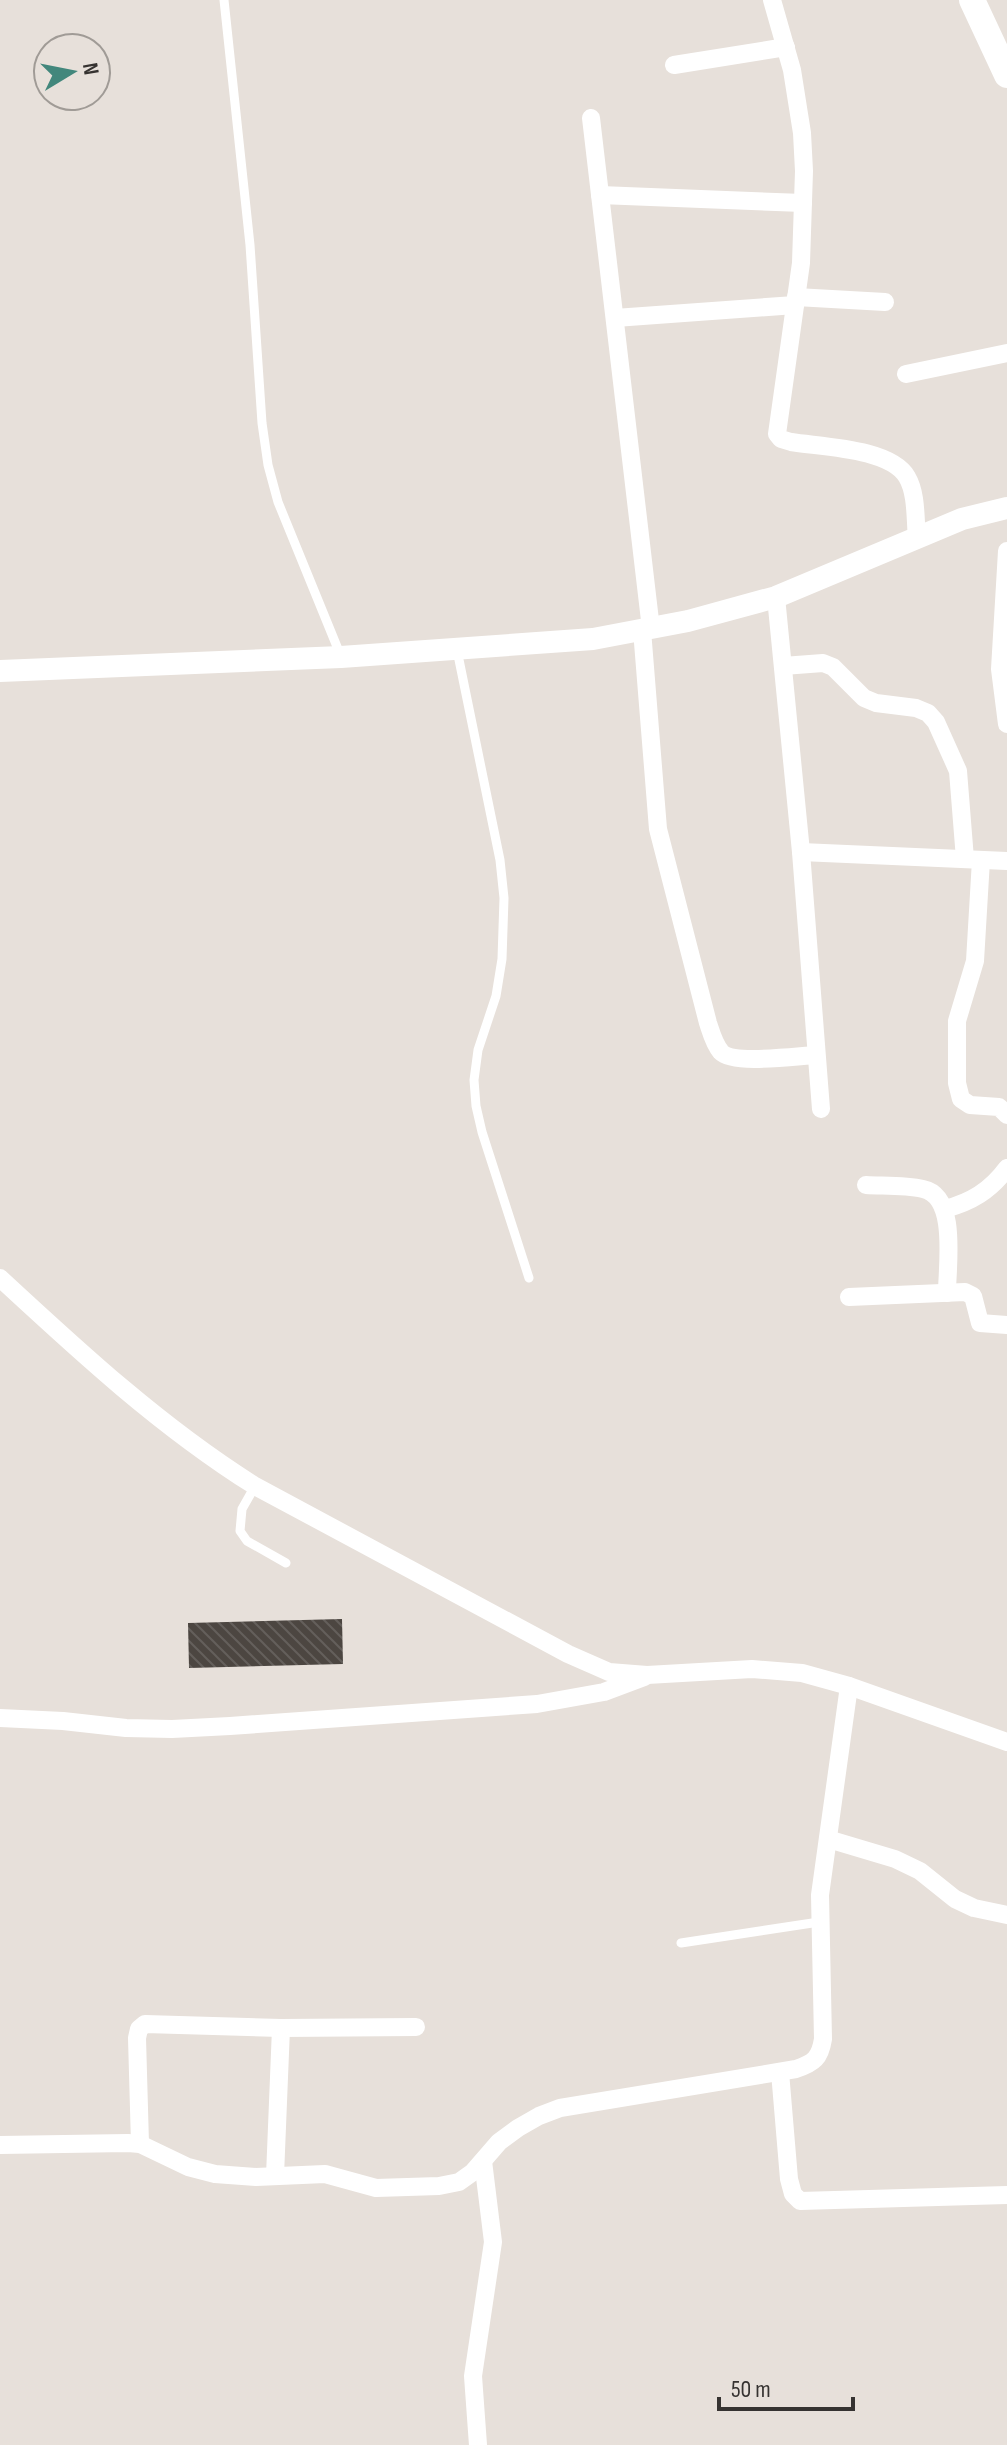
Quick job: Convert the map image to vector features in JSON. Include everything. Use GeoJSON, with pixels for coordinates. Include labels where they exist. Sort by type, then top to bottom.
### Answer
{"type":"FeatureCollection","features":[{"type":"Feature","properties":{"kind":"main road"},"geometry":{"type":"LineString","coordinates":[[972,0],[1007,75]]}},
{"type":"Feature","properties":{"kind":"street"},"geometry":{"type":"LineString","coordinates":[[772,0],[786,47],[802,133],[803,203],[796,301],[777,434],[791,442],[873,455],[890,462],[902,471],[912,490],[917,538]]}},
{"type":"Feature","properties":{"kind":"street"},"geometry":{"type":"LineString","coordinates":[[674,65],[786,47]]}},
{"type":"Feature","properties":{"kind":"street"},"geometry":{"type":"LineString","coordinates":[[591,118],[615,318],[646,629],[658,829],[711,1032],[721,1052],[736,1059],[816,1055]]}},
{"type":"Feature","properties":{"kind":"street"},"geometry":{"type":"LineString","coordinates":[[600,195],[803,203]]}},
{"type":"Feature","properties":{"kind":"street"},"geometry":{"type":"LineString","coordinates":[[615,318],[796,301],[885,302]]}},
{"type":"Feature","properties":{"kind":"street"},"geometry":{"type":"LineString","coordinates":[[906,374],[1007,353]]}},
{"type":"Feature","properties":{"kind":"street"},"geometry":{"type":"LineString","coordinates":[[0,671],[341,657],[593,639],[776,597],[962,519],[1007,508]]}},
{"type":"Feature","properties":{"kind":"street"},"geometry":{"type":"LineString","coordinates":[[1007,551],[1000,669],[1007,724]]}},
{"type":"Feature","properties":{"kind":"street"},"geometry":{"type":"LineString","coordinates":[[776,597],[801,852],[821,1109]]}},
{"type":"Feature","properties":{"kind":"street"},"geometry":{"type":"LineString","coordinates":[[783,666],[823,663],[833,667],[864,698],[928,713],[941,733],[958,771],[973,860],[975,961],[957,1021],[957,1083],[961,1099],[970,1105],[999,1107],[1007,1115]]}},
{"type":"Feature","properties":{"kind":"street"},"geometry":{"type":"LineString","coordinates":[[801,852],[1007,861]]}},
{"type":"Feature","properties":{"kind":"street"},"geometry":{"type":"LineString","coordinates":[[945,1209],[979,1196],[1007,1168]]}},
{"type":"Feature","properties":{"kind":"street"},"geometry":{"type":"LineString","coordinates":[[866,1185],[925,1189],[938,1195],[945,1209],[947,1224],[947,1293]]}},
{"type":"Feature","properties":{"kind":"street"},"geometry":{"type":"LineString","coordinates":[[0,1278],[116,1384],[180,1436],[255,1486],[568,1654],[609,1672],[647,1675],[752,1669],[802,1673],[849,1686],[1007,1742]]}},
{"type":"Feature","properties":{"kind":"street"},"geometry":{"type":"LineString","coordinates":[[849,1297],[965,1292],[973,1296],[980,1323],[1007,1325]]}},
{"type":"Feature","properties":{"kind":"street"},"geometry":{"type":"LineString","coordinates":[[0,1718],[172,1729],[449,1711],[572,1699],[604,1692],[647,1675]]}},
{"type":"Feature","properties":{"kind":"street"},"geometry":{"type":"LineString","coordinates":[[0,2145],[140,2144],[188,2167],[215,2174],[325,2174],[376,2188],[439,2186],[459,2182],[499,2142],[518,2128],[560,2108],[780,2072],[814,2063],[821,2053],[823,2039],[819,1922],[849,1686]]}},
{"type":"Feature","properties":{"kind":"street"},"geometry":{"type":"LineString","coordinates":[[828,1839],[895,1859],[920,1871],[955,1899],[974,1908],[1007,1915]]}},
{"type":"Feature","properties":{"kind":"street"},"geometry":{"type":"LineString","coordinates":[[140,2144],[139,2029],[145,2024],[281,2028],[416,2027]]}},
{"type":"Feature","properties":{"kind":"street"},"geometry":{"type":"LineString","coordinates":[[275,2176],[281,2028]]}},
{"type":"Feature","properties":{"kind":"street"},"geometry":{"type":"LineString","coordinates":[[780,2072],[789,2179],[793,2194],[800,2201],[1007,2195]]}},
{"type":"Feature","properties":{"kind":"street"},"geometry":{"type":"LineString","coordinates":[[478,2445],[473,2376],[493,2242],[483,2161]]}},
{"type":"Feature","properties":{"kind":"lane"},"geometry":{"type":"LineString","coordinates":[[224,0],[250,245],[262,423],[268,465],[278,502],[341,657]]}},
{"type":"Feature","properties":{"kind":"lane"},"geometry":{"type":"LineString","coordinates":[[457,650],[500,860],[504,898],[502,959],[496,996],[478,1050],[474,1080],[476,1106],[529,1278]]}},
{"type":"Feature","properties":{"kind":"lane"},"geometry":{"type":"LineString","coordinates":[[255,1486],[242,1509],[240,1531],[247,1541],[286,1563]]}},
{"type":"Feature","properties":{"kind":"lane"},"geometry":{"type":"LineString","coordinates":[[681,1943],[819,1922]]}},
{"type":"Feature","properties":{"kind":"building"},"geometry":{"type":"Polygon","coordinates":[[[342,1619],[343,1664],[189,1668],[188,1623],[342,1619]]]}}]}
